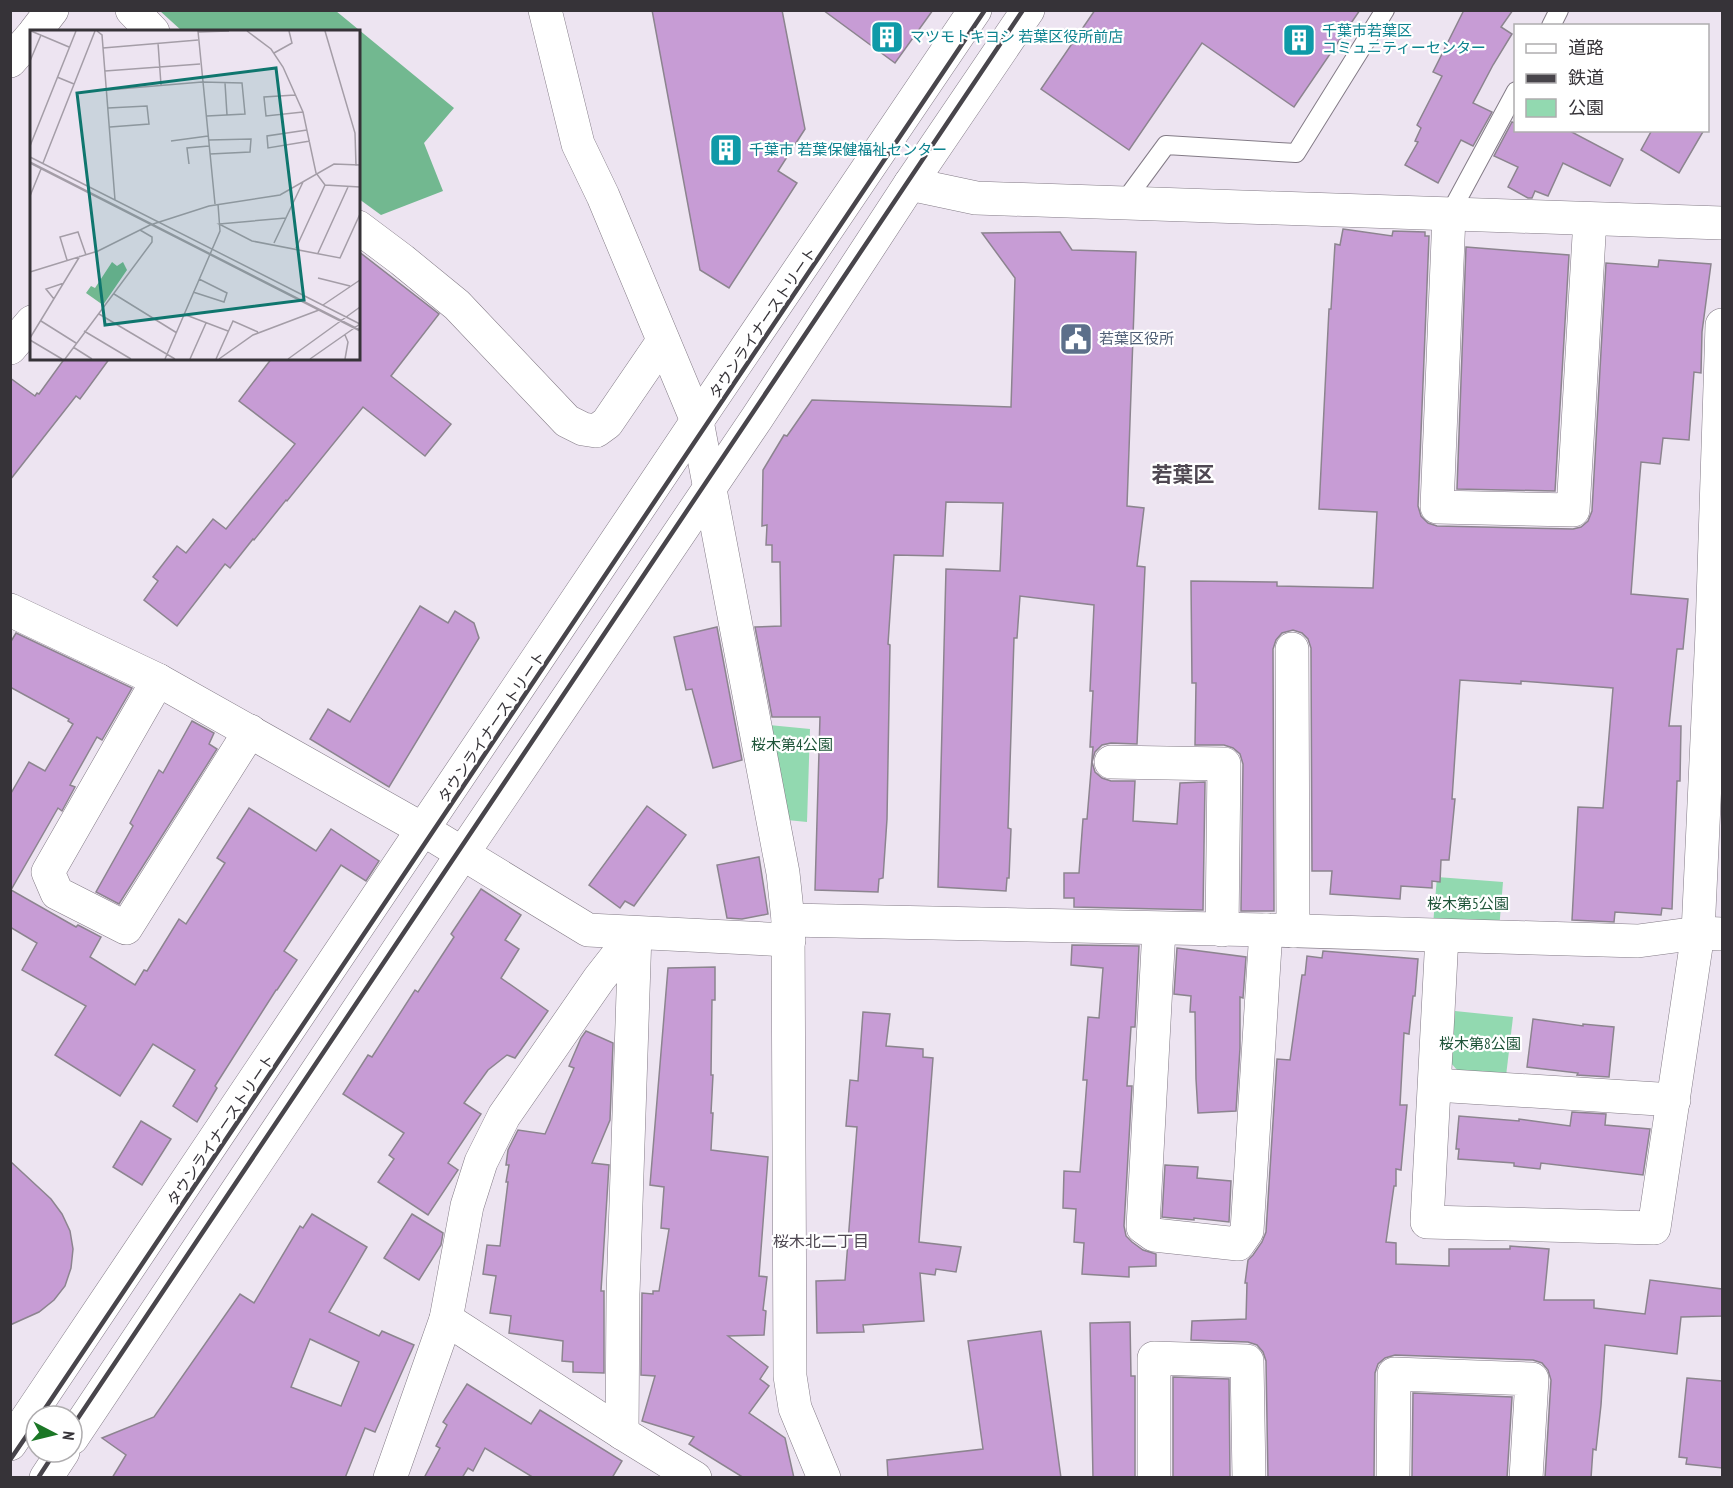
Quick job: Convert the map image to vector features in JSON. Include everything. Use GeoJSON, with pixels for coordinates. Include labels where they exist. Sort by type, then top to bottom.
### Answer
{"type":"FeatureCollection","features":[{"type":"Feature","properties":{"kind":"street"},"geometry":{"type":"LineString","coordinates":[[37,30],[52,10]]}},
{"type":"Feature","properties":{"kind":"street"},"geometry":{"type":"LineString","coordinates":[[132,10],[151,30]]}},
{"type":"Feature","properties":{"kind":"street"},"geometry":{"type":"LineString","coordinates":[[545,10],[578,144],[603,196],[697,421],[783,873],[788,930],[790,1376],[795,1408],[824,1478]]}},
{"type":"Feature","properties":{"kind":"street","name":"タウンライナーストリート"},"geometry":{"type":"LineString","coordinates":[[10,1444],[975,10]]}},
{"type":"Feature","properties":{"kind":"street"},"geometry":{"type":"LineString","coordinates":[[84,1420],[1028,10]]}},
{"type":"Feature","properties":{"kind":"street"},"geometry":{"type":"LineString","coordinates":[[10,62],[30,38]]}},
{"type":"Feature","properties":{"kind":"street"},"geometry":{"type":"LineString","coordinates":[[910,184],[976,198],[1722,224]]}},
{"type":"Feature","properties":{"kind":"street"},"geometry":{"type":"LineString","coordinates":[[1449,215],[1437,507],[1573,510],[1590,219]]}},
{"type":"Feature","properties":{"kind":"street"},"geometry":{"type":"LineString","coordinates":[[360,228],[457,304],[567,421],[583,429],[596,431],[607,423],[663,341]]}},
{"type":"Feature","properties":{"kind":"street"},"geometry":{"type":"LineString","coordinates":[[10,348],[30,324]]}},
{"type":"Feature","properties":{"kind":"street"},"geometry":{"type":"LineString","coordinates":[[1442,936],[1427,1222],[1654,1228],[1674,1100],[1710,934],[1722,325]]}},
{"type":"Feature","properties":{"kind":"street"},"geometry":{"type":"LineString","coordinates":[[10,610],[158,680],[424,830],[588,930],[635,933],[788,930],[1160,929],[1638,941],[1710,934]]}},
{"type":"Feature","properties":{"kind":"street"},"geometry":{"type":"LineString","coordinates":[[1160,929],[1143,1227],[1154,1235],[1238,1244],[1247,1231],[1279,931],[1292,649]]}},
{"type":"Feature","properties":{"kind":"street"},"geometry":{"type":"LineString","coordinates":[[158,680],[48,872],[57,893],[126,928],[250,731]]}},
{"type":"Feature","properties":{"kind":"street"},"geometry":{"type":"LineString","coordinates":[[1111,762],[1224,764],[1222,930]]}},
{"type":"Feature","properties":{"kind":"street"},"geometry":{"type":"LineString","coordinates":[[390,1478],[446,1319],[467,1206],[481,1162],[504,1116],[599,979],[635,933]]}},
{"type":"Feature","properties":{"kind":"street"},"geometry":{"type":"LineString","coordinates":[[622,1433],[623,1294],[635,933]]}},
{"type":"Feature","properties":{"kind":"street"},"geometry":{"type":"LineString","coordinates":[[1435,1085],[1674,1100]]}},
{"type":"Feature","properties":{"kind":"street"},"geometry":{"type":"LineString","coordinates":[[446,1319],[695,1478]]}},
{"type":"Feature","properties":{"kind":"street"},"geometry":{"type":"LineString","coordinates":[[1154,1478],[1154,1358],[1246,1361],[1249,1478]]}},
{"type":"Feature","properties":{"kind":"street"},"geometry":{"type":"LineString","coordinates":[[1393,1478],[1394,1374],[1532,1379],[1526,1478]]}},
{"type":"Feature","properties":{"kind":"street"},"geometry":{"type":"LineString","coordinates":[[46,1478],[55,1464]]}},
{"type":"Feature","properties":{"kind":"lane"},"geometry":{"type":"LineString","coordinates":[[1124,202],[1166,145],[1296,153],[1385,10]]}},
{"type":"Feature","properties":{"kind":"lane"},"geometry":{"type":"LineString","coordinates":[[1552,24],[1559,10]]}},
{"type":"Feature","properties":{"kind":"lane"},"geometry":{"type":"LineString","coordinates":[[1449,215],[1514,93]]}},
{"type":"Feature","properties":{"kind":"green space"},"geometry":{"type":"Polygon","coordinates":[[[160,11],[336,11],[359,30],[181,30],[160,11]]]}},
{"type":"Feature","properties":{"kind":"green space"},"geometry":{"type":"Polygon","coordinates":[[[360,31],[454,108],[424,143],[443,191],[381,215],[360,200],[360,31]]]}},
{"type":"Feature","properties":{"kind":"green space","name":"桜木第4公園"},"geometry":{"type":"Polygon","coordinates":[[[769,725],[810,729],[807,822],[787,820],[769,725]]]}},
{"type":"Feature","properties":{"kind":"green space","name":"桜木第5公園"},"geometry":{"type":"Polygon","coordinates":[[[1437,877],[1503,882],[1499,930],[1433,925],[1437,877]]]}},
{"type":"Feature","properties":{"kind":"green space","name":"桜木第8公園"},"geometry":{"type":"Polygon","coordinates":[[[1455,1011],[1513,1017],[1506,1076],[1458,1071],[1450,1062],[1455,1011]]]}},
{"type":"Feature","properties":{"kind":"building","name":"千葉市 若葉保健福祉センター"},"geometry":{"type":"Polygon","coordinates":[[[652,10],[782,10],[805,129],[778,171],[797,183],[729,288],[700,270],[652,10]]]}},
{"type":"Feature","properties":{"kind":"building","name":"マツモトキヨシ 若葉区役所前店"},"geometry":{"type":"Polygon","coordinates":[[[823,10],[933,10],[895,63],[823,10]]]}},
{"type":"Feature","properties":{"kind":"building"},"geometry":{"type":"Polygon","coordinates":[[[1095,10],[1360,10],[1294,107],[1202,43],[1129,150],[1041,89],[1095,10]]]}},
{"type":"Feature","properties":{"kind":"building"},"geometry":{"type":"Polygon","coordinates":[[[1464,10],[1513,10],[1501,27],[1512,34],[1473,103],[1492,112],[1473,146],[1461,140],[1438,183],[1405,165],[1418,142],[1415,141],[1421,128],[1417,125],[1442,76],[1433,72],[1464,10]]]}},
{"type":"Feature","properties":{"kind":"building"},"geometry":{"type":"Polygon","coordinates":[[[1512,122],[1514,123],[1514,132],[1572,132],[1623,159],[1610,186],[1563,163],[1548,196],[1535,191],[1532,198],[1528,198],[1508,187],[1518,167],[1494,156],[1512,122]]]}},
{"type":"Feature","properties":{"kind":"building"},"geometry":{"type":"Polygon","coordinates":[[[1651,132],[1703,132],[1679,173],[1641,150],[1651,132]]]}},
{"type":"Feature","properties":{"kind":"building"},"geometry":{"type":"Polygon","coordinates":[[[1343,229],[1392,236],[1393,231],[1425,232],[1425,236],[1429,236],[1418,506],[1421,516],[1428,523],[1437,526],[1573,529],[1581,527],[1588,521],[1592,511],[1606,263],[1658,267],[1659,260],[1711,264],[1702,332],[1701,373],[1694,372],[1689,440],[1663,438],[1660,464],[1641,462],[1639,486],[1631,594],[1688,599],[1683,649],[1677,649],[1669,726],[1681,726],[1672,909],[1662,908],[1661,915],[1615,912],[1614,922],[1572,920],[1578,807],[1603,808],[1613,688],[1521,681],[1521,684],[1460,680],[1452,799],[1455,799],[1449,860],[1441,860],[1440,882],[1432,881],[1432,888],[1401,886],[1400,899],[1330,894],[1332,871],[1312,871],[1311,648],[1308,639],[1302,633],[1293,630],[1282,633],[1273,649],[1274,911],[1241,911],[1243,764],[1240,754],[1233,748],[1224,745],[1195,745],[1196,683],[1192,683],[1191,581],[1277,582],[1277,586],[1373,588],[1377,512],[1319,509],[1329,309],[1331,309],[1335,244],[1340,245],[1343,229]]]}},
{"type":"Feature","properties":{"kind":"building"},"geometry":{"type":"Polygon","coordinates":[[[1060,232],[1072,250],[1136,252],[1127,506],[1144,508],[1137,566],[1145,567],[1137,744],[1102,745],[1095,752],[1092,762],[1095,772],[1102,778],[1111,781],[1135,781],[1133,821],[1177,824],[1180,783],[1205,782],[1203,910],[1074,907],[1074,898],[1064,898],[1064,873],[1079,873],[1083,819],[1087,819],[1093,747],[1090,747],[1093,691],[1090,691],[1094,605],[1020,596],[1017,638],[1014,638],[1008,828],[1011,829],[1009,878],[1007,878],[1006,891],[938,887],[946,569],[1000,571],[1003,503],[946,502],[943,556],[894,555],[888,644],[890,645],[887,819],[883,878],[879,879],[878,892],[815,890],[820,717],[772,717],[755,627],[781,626],[780,562],[772,562],[772,545],[766,545],[767,525],[762,526],[763,470],[784,435],[787,436],[812,400],[1011,407],[1015,278],[982,233],[1060,232]]]}},
{"type":"Feature","properties":{"kind":"building"},"geometry":{"type":"Polygon","coordinates":[[[1466,247],[1569,255],[1555,491],[1457,489],[1466,247]]]}},
{"type":"Feature","properties":{"kind":"building"},"geometry":{"type":"Polygon","coordinates":[[[360,253],[439,314],[391,376],[451,424],[425,456],[363,407],[230,568],[225,564],[177,626],[144,600],[158,581],[153,577],[177,546],[186,553],[213,519],[226,529],[295,444],[239,401],[270,360],[360,360],[360,253]]]}},
{"type":"Feature","properties":{"kind":"building"},"geometry":{"type":"Polygon","coordinates":[[[64,360],[109,360],[80,399],[76,396],[10,480],[10,378],[35,396],[39,394],[64,360]]]}},
{"type":"Feature","properties":{"kind":"building"},"geometry":{"type":"Polygon","coordinates":[[[420,606],[448,623],[455,611],[474,623],[479,638],[389,787],[310,739],[328,709],[350,722],[420,606]]]}},
{"type":"Feature","properties":{"kind":"building"},"geometry":{"type":"Polygon","coordinates":[[[717,627],[742,760],[713,768],[692,689],[686,690],[674,637],[717,627]]]}},
{"type":"Feature","properties":{"kind":"building"},"geometry":{"type":"Polygon","coordinates":[[[16,633],[132,688],[102,740],[97,737],[70,785],[75,787],[62,811],[58,808],[11,890],[76,927],[78,925],[101,937],[90,957],[135,985],[144,970],[147,971],[179,919],[186,924],[225,863],[217,858],[249,808],[316,851],[331,829],[379,861],[366,881],[341,865],[284,951],[297,960],[215,1086],[217,1088],[197,1122],[173,1106],[195,1070],[153,1044],[120,1096],[55,1055],[86,1006],[22,970],[37,943],[10,927],[10,795],[29,762],[45,771],[73,724],[68,721],[69,719],[10,687],[10,643],[16,633]]]}},
{"type":"Feature","properties":{"kind":"building"},"geometry":{"type":"Polygon","coordinates":[[[192,721],[214,733],[209,744],[217,749],[119,904],[96,892],[133,826],[130,823],[159,770],[163,773],[192,721]]]}},
{"type":"Feature","properties":{"kind":"building"},"geometry":{"type":"Polygon","coordinates":[[[647,806],[686,835],[634,906],[625,901],[620,908],[589,885],[647,806]]]}},
{"type":"Feature","properties":{"kind":"building"},"geometry":{"type":"Polygon","coordinates":[[[759,857],[768,914],[742,919],[727,918],[717,865],[759,857]]]}},
{"type":"Feature","properties":{"kind":"building"},"geometry":{"type":"Polygon","coordinates":[[[481,889],[521,915],[505,940],[519,949],[501,978],[548,1011],[515,1058],[507,1055],[488,1070],[464,1103],[481,1114],[448,1163],[458,1170],[428,1215],[378,1182],[394,1159],[389,1155],[404,1133],[343,1094],[368,1055],[372,1057],[415,990],[418,992],[454,937],[451,934],[481,889]]]}},
{"type":"Feature","properties":{"kind":"building"},"geometry":{"type":"Polygon","coordinates":[[[1072,945],[1139,946],[1135,1027],[1131,1027],[1127,1086],[1132,1086],[1124,1226],[1126,1236],[1132,1242],[1143,1250],[1156,1254],[1156,1266],[1129,1267],[1129,1277],[1082,1274],[1084,1243],[1074,1242],[1076,1209],[1063,1208],[1064,1171],[1080,1172],[1087,1080],[1083,1080],[1088,1017],[1099,1018],[1103,968],[1071,965],[1072,945]]]}},
{"type":"Feature","properties":{"kind":"building"},"geometry":{"type":"Polygon","coordinates":[[[1177,948],[1246,957],[1243,998],[1240,997],[1236,1111],[1198,1113],[1195,1012],[1190,1012],[1191,996],[1174,994],[1177,948]]]}},
{"type":"Feature","properties":{"kind":"building"},"geometry":{"type":"Polygon","coordinates":[[[1323,951],[1418,959],[1409,1034],[1404,1033],[1400,1105],[1407,1105],[1401,1170],[1396,1169],[1396,1186],[1394,1186],[1386,1242],[1396,1243],[1396,1264],[1449,1266],[1449,1249],[1510,1249],[1510,1246],[1549,1249],[1544,1300],[1594,1300],[1594,1308],[1645,1314],[1650,1280],[1722,1289],[1722,1316],[1681,1317],[1677,1354],[1605,1345],[1601,1405],[1596,1450],[1593,1449],[1591,1478],[1545,1478],[1551,1380],[1548,1370],[1542,1363],[1533,1360],[1395,1355],[1385,1358],[1378,1364],[1375,1373],[1374,1478],[1268,1478],[1266,1361],[1263,1352],[1257,1345],[1248,1342],[1191,1340],[1192,1321],[1246,1319],[1247,1283],[1245,1283],[1248,1260],[1262,1242],[1266,1232],[1277,1059],[1290,1060],[1302,975],[1305,975],[1307,956],[1322,958],[1323,951]]]}},
{"type":"Feature","properties":{"kind":"building"},"geometry":{"type":"Polygon","coordinates":[[[715,967],[715,1000],[712,1000],[711,1150],[768,1157],[759,1276],[767,1277],[763,1310],[766,1311],[764,1335],[728,1336],[768,1367],[760,1379],[769,1386],[749,1413],[785,1438],[794,1478],[744,1478],[689,1444],[694,1437],[642,1421],[655,1376],[641,1375],[642,1293],[653,1294],[653,1291],[659,1291],[669,1229],[661,1228],[664,1187],[650,1185],[668,968],[715,967]]]}},
{"type":"Feature","properties":{"kind":"building"},"geometry":{"type":"Polygon","coordinates":[[[863,1012],[890,1014],[886,1046],[923,1049],[923,1057],[933,1058],[919,1242],[961,1247],[956,1272],[936,1269],[935,1275],[920,1273],[924,1321],[863,1325],[864,1332],[817,1333],[816,1281],[845,1280],[857,1127],[846,1126],[850,1080],[858,1081],[863,1012]]]}},
{"type":"Feature","properties":{"kind":"building"},"geometry":{"type":"Polygon","coordinates":[[[1533,1019],[1583,1026],[1583,1024],[1614,1027],[1609,1077],[1577,1075],[1578,1073],[1527,1067],[1533,1019]]]}},
{"type":"Feature","properties":{"kind":"building"},"geometry":{"type":"Polygon","coordinates":[[[586,1031],[613,1043],[610,1120],[592,1163],[609,1165],[601,1291],[604,1291],[604,1373],[573,1372],[573,1362],[562,1361],[563,1341],[509,1333],[511,1316],[490,1313],[496,1276],[483,1274],[487,1245],[500,1246],[508,1182],[506,1182],[509,1165],[506,1165],[508,1150],[518,1130],[545,1134],[574,1068],[569,1066],[586,1031]]]}},
{"type":"Feature","properties":{"kind":"building"},"geometry":{"type":"Polygon","coordinates":[[[1572,1112],[1606,1114],[1605,1125],[1650,1129],[1643,1175],[1541,1163],[1540,1169],[1514,1166],[1514,1163],[1458,1159],[1459,1149],[1456,1149],[1459,1116],[1519,1121],[1519,1119],[1570,1126],[1572,1112]]]}},
{"type":"Feature","properties":{"kind":"building"},"geometry":{"type":"Polygon","coordinates":[[[141,1121],[171,1139],[142,1185],[113,1167],[141,1121]]]}},
{"type":"Feature","properties":{"kind":"building"},"geometry":{"type":"Polygon","coordinates":[[[10,1161],[51,1199],[62,1214],[70,1231],[73,1249],[71,1268],[65,1286],[54,1300],[39,1312],[10,1325],[10,1161]]]}},
{"type":"Feature","properties":{"kind":"building"},"geometry":{"type":"Polygon","coordinates":[[[1165,1165],[1198,1167],[1197,1178],[1231,1181],[1229,1222],[1162,1217],[1165,1165]]]}},
{"type":"Feature","properties":{"kind":"building"},"geometry":{"type":"Polygon","coordinates":[[[312,1214],[367,1247],[329,1312],[379,1336],[382,1331],[414,1345],[375,1432],[365,1428],[345,1478],[112,1478],[126,1455],[102,1438],[154,1417],[240,1294],[254,1303],[300,1226],[303,1228],[312,1214]],[[310,1339],[291,1387],[341,1406],[359,1362],[310,1339]]]}},
{"type":"Feature","properties":{"kind":"building"},"geometry":{"type":"Polygon","coordinates":[[[412,1214],[443,1233],[441,1245],[419,1280],[384,1258],[412,1214]]]}},
{"type":"Feature","properties":{"kind":"building"},"geometry":{"type":"Polygon","coordinates":[[[1130,1322],[1131,1376],[1135,1376],[1135,1478],[1093,1478],[1090,1323],[1130,1322]]]}},
{"type":"Feature","properties":{"kind":"building"},"geometry":{"type":"Polygon","coordinates":[[[1041,1331],[1061,1478],[888,1478],[887,1460],[983,1449],[968,1341],[1041,1331]]]}},
{"type":"Feature","properties":{"kind":"building"},"geometry":{"type":"Polygon","coordinates":[[[1173,1377],[1229,1379],[1230,1478],[1173,1478],[1173,1377]]]}},
{"type":"Feature","properties":{"kind":"building"},"geometry":{"type":"Polygon","coordinates":[[[1687,1378],[1722,1381],[1722,1468],[1686,1464],[1687,1458],[1679,1457],[1687,1378]]]}},
{"type":"Feature","properties":{"kind":"building"},"geometry":{"type":"Polygon","coordinates":[[[467,1384],[531,1424],[540,1410],[622,1461],[612,1478],[534,1478],[485,1448],[473,1471],[468,1468],[462,1478],[424,1478],[440,1448],[436,1446],[447,1425],[443,1422],[467,1384]]]}},
{"type":"Feature","properties":{"kind":"building"},"geometry":{"type":"Polygon","coordinates":[[[1413,1393],[1512,1397],[1507,1478],[1412,1478],[1413,1393]]]}},
{"type":"Feature","properties":{"kind":"railway"},"geometry":{"type":"LineString","coordinates":[[48,1404],[985,10]]}},
{"type":"Feature","properties":{"kind":"railway"},"geometry":{"type":"LineString","coordinates":[[84,1409],[1023,10]]}},
{"type":"Feature","properties":{"kind":"railway"},"geometry":{"type":"LineString","coordinates":[[10,1460],[24,1440]]}},
{"type":"Feature","properties":{"kind":"railway"},"geometry":{"type":"LineString","coordinates":[[38,1478],[47,1464]]}},
{"type":"Feature","properties":{"kind":"place","name":"マツモトキヨシ 若葉区役所前店"},"geometry":{"type":"Point","coordinates":[887,37]}},
{"type":"Feature","properties":{"kind":"place","name":"千葉市若葉区 コミュニティーセンター"},"geometry":{"type":"Point","coordinates":[1299,40]}},
{"type":"Feature","properties":{"kind":"place","name":"千葉市 若葉保健福祉センター"},"geometry":{"type":"Point","coordinates":[726,150]}},
{"type":"Feature","properties":{"kind":"place","name":"若葉区役所"},"geometry":{"type":"Point","coordinates":[1076,339]}},
{"type":"Feature","properties":{"kind":"district","name":"若葉区"},"geometry":{"type":"Point","coordinates":[1183,475]}},
{"type":"Feature","properties":{"kind":"district","name":"桜木北二丁目"},"geometry":{"type":"Point","coordinates":[821,1241]}}]}
